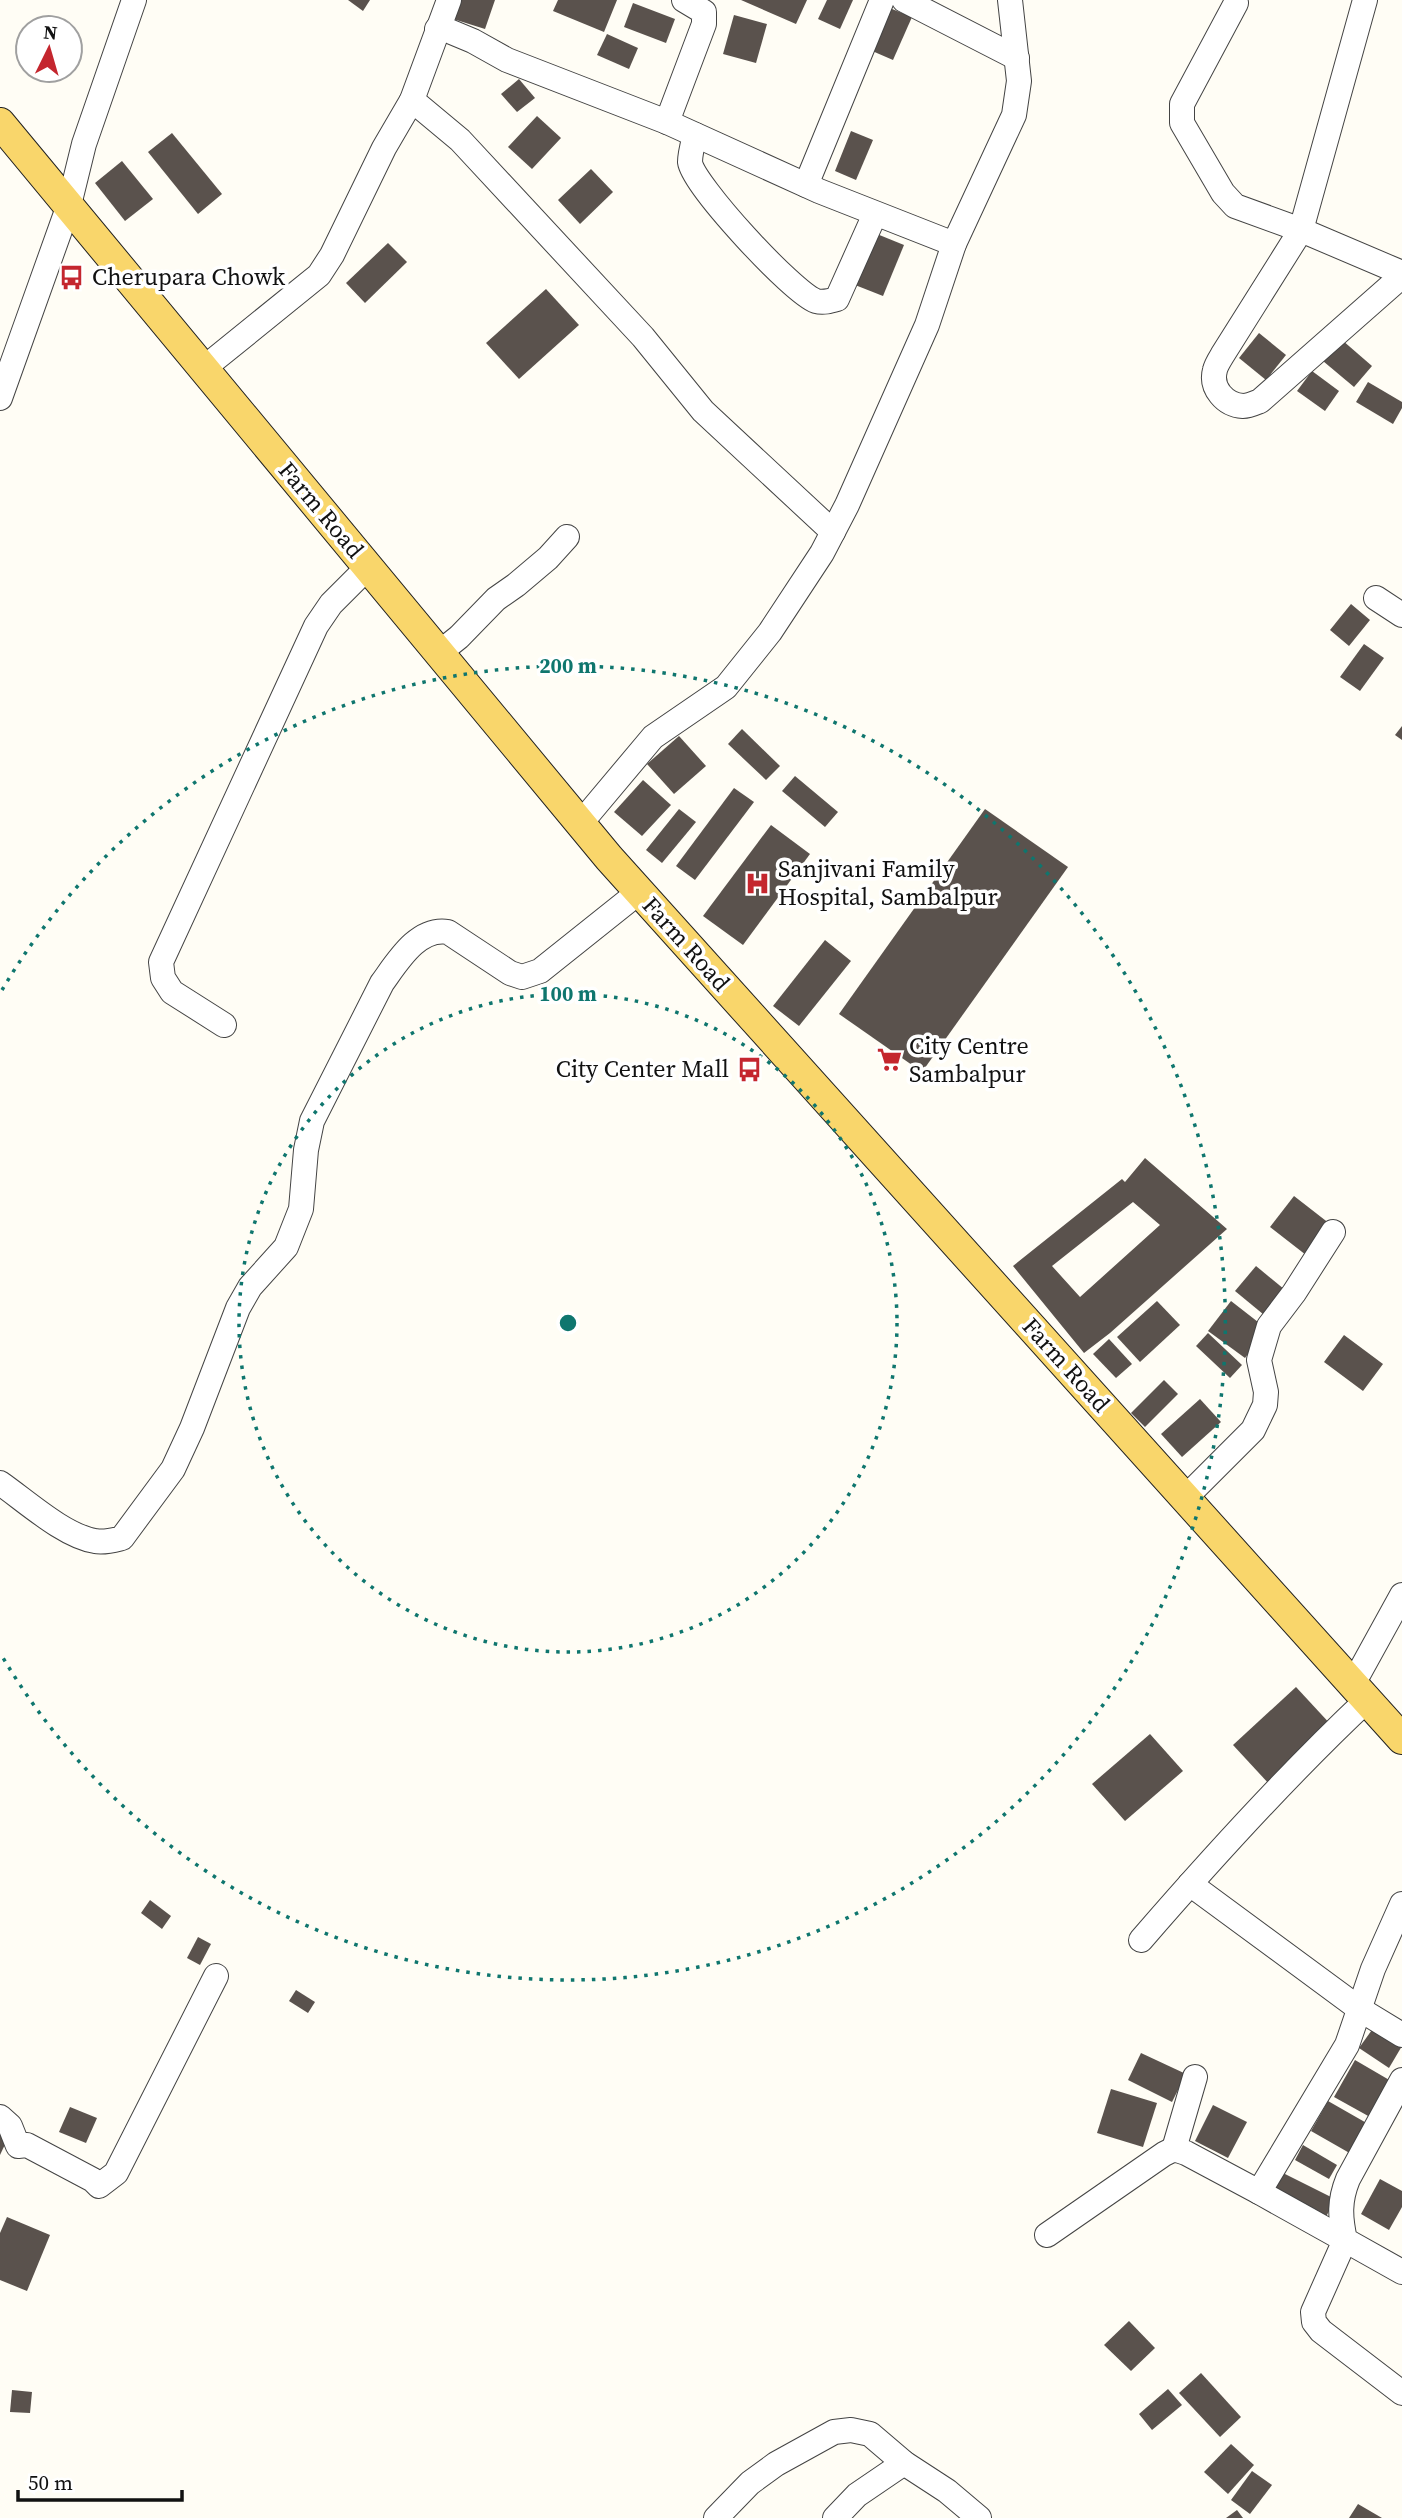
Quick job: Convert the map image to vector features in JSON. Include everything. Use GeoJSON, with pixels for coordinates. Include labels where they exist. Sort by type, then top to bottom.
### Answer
{"type":"FeatureCollection","features":[{"type":"Feature","properties":{"kind":"main road","name":"Farm Road"},"geometry":{"type":"LineString","coordinates":[[0,123],[580,824],[1402,1739]]}},
{"type":"Feature","properties":{"kind":"street"},"geometry":{"type":"LineString","coordinates":[[0,398],[69,205],[84,144],[134,0]]}},
{"type":"Feature","properties":{"kind":"street"},"geometry":{"type":"LineString","coordinates":[[204,368],[319,275],[332,255],[384,148],[412,100],[449,0]]}},
{"type":"Feature","properties":{"kind":"street"},"geometry":{"type":"LineString","coordinates":[[806,185],[882,0]]}},
{"type":"Feature","properties":{"kind":"street"},"geometry":{"type":"LineString","coordinates":[[904,0],[1017,58]]}},
{"type":"Feature","properties":{"kind":"street"},"geometry":{"type":"LineString","coordinates":[[580,824],[653,737],[726,688],[770,632],[833,533],[927,325],[954,244],[1014,116],[1020,81],[1010,0]]}},
{"type":"Feature","properties":{"kind":"street"},"geometry":{"type":"LineString","coordinates":[[1236,3],[1182,104],[1182,123],[1223,192],[1235,206],[1301,230],[1402,275],[1260,401],[1245,406],[1232,403],[1219,394],[1214,385],[1215,370],[1301,230],[1365,0]]}},
{"type":"Feature","properties":{"kind":"street"},"geometry":{"type":"LineString","coordinates":[[667,122],[704,24],[698,4]]}},
{"type":"Feature","properties":{"kind":"street"},"geometry":{"type":"LineString","coordinates":[[437,29],[449,31],[507,60],[667,122],[806,185],[954,244]]}},
{"type":"Feature","properties":{"kind":"street"},"geometry":{"type":"LineString","coordinates":[[412,100],[460,140],[643,337],[703,411],[833,533]]}},
{"type":"Feature","properties":{"kind":"street"},"geometry":{"type":"LineString","coordinates":[[695,135],[690,163],[706,192],[771,263],[808,297],[818,302],[837,299],[875,214]]}},
{"type":"Feature","properties":{"kind":"street"},"geometry":{"type":"LineString","coordinates":[[439,653],[459,638],[496,599],[548,558],[567,537]]}},
{"type":"Feature","properties":{"kind":"street"},"geometry":{"type":"LineString","coordinates":[[224,1025],[172,992],[163,978],[160,962],[316,626],[331,604],[368,567]]}},
{"type":"Feature","properties":{"kind":"street"},"geometry":{"type":"LineString","coordinates":[[1376,598],[1402,615]]}},
{"type":"Feature","properties":{"kind":"street"},"geometry":{"type":"LineString","coordinates":[[0,1483],[72,1533],[95,1541],[122,1538],[173,1469],[250,1287],[286,1247],[301,1209],[306,1150],[312,1121],[382,982],[425,935],[438,930],[448,932],[510,973],[522,977],[540,971],[639,892]]}},
{"type":"Feature","properties":{"kind":"street"},"geometry":{"type":"LineString","coordinates":[[1185,1498],[1253,1430],[1261,1417],[1266,1392],[1259,1360],[1269,1326],[1333,1232]]}},
{"type":"Feature","properties":{"kind":"street"},"geometry":{"type":"LineString","coordinates":[[1141,1940],[1306,1759],[1360,1692],[1402,1595]]}},
{"type":"Feature","properties":{"kind":"street"},"geometry":{"type":"LineString","coordinates":[[1190,1884],[1360,2010],[1402,2035]]}},
{"type":"Feature","properties":{"kind":"street"},"geometry":{"type":"LineString","coordinates":[[1259,2192],[1346,2045],[1373,1969],[1402,1904]]}},
{"type":"Feature","properties":{"kind":"street"},"geometry":{"type":"LineString","coordinates":[[0,2118],[10,2126],[18,2146],[27,2146],[93,2180],[99,2186],[110,2180],[216,1976]]}},
{"type":"Feature","properties":{"kind":"street"},"geometry":{"type":"LineString","coordinates":[[1047,2235],[1174,2149],[1195,2077]]}},
{"type":"Feature","properties":{"kind":"street"},"geometry":{"type":"LineString","coordinates":[[1402,2080],[1342,2195],[1339,2215],[1345,2240],[1312,2312],[1314,2322],[1321,2331],[1402,2393]]}},
{"type":"Feature","properties":{"kind":"street"},"geometry":{"type":"LineString","coordinates":[[1174,2149],[1259,2192],[1402,2272]]}},
{"type":"Feature","properties":{"kind":"street"},"geometry":{"type":"LineString","coordinates":[[716,2518],[750,2483],[776,2465],[834,2432],[851,2430],[870,2434],[904,2463],[947,2491],[979,2518]]}},
{"type":"Feature","properties":{"kind":"street"},"geometry":{"type":"LineString","coordinates":[[835,2518],[857,2495],[904,2463]]}},
{"type":"Feature","properties":{"kind":"building"},"geometry":{"type":"Polygon","coordinates":[[[348,0],[370,0],[363,11],[348,0]]]}},
{"type":"Feature","properties":{"kind":"building"},"geometry":{"type":"Polygon","coordinates":[[[456,0],[495,0],[485,29],[450,18],[456,0]]]}},
{"type":"Feature","properties":{"kind":"building"},"geometry":{"type":"Polygon","coordinates":[[[558,0],[617,0],[604,32],[553,11],[558,0]]]}},
{"type":"Feature","properties":{"kind":"building"},"geometry":{"type":"Polygon","coordinates":[[[741,0],[807,0],[796,24],[741,0]]]}},
{"type":"Feature","properties":{"kind":"building"},"geometry":{"type":"Polygon","coordinates":[[[827,0],[853,0],[840,29],[818,19],[827,0]]]}},
{"type":"Feature","properties":{"kind":"building"},"geometry":{"type":"Polygon","coordinates":[[[633,3],[675,19],[666,43],[624,27],[633,3]]]}},
{"type":"Feature","properties":{"kind":"building"},"geometry":{"type":"Polygon","coordinates":[[[882,5],[912,17],[893,60],[863,47],[882,5]]]}},
{"type":"Feature","properties":{"kind":"building"},"geometry":{"type":"Polygon","coordinates":[[[734,15],[767,24],[756,63],[723,54],[734,15]]]}},
{"type":"Feature","properties":{"kind":"building"},"geometry":{"type":"Polygon","coordinates":[[[607,34],[638,48],[629,69],[597,55],[607,34]]]}},
{"type":"Feature","properties":{"kind":"building"},"geometry":{"type":"Polygon","coordinates":[[[519,79],[535,98],[517,112],[501,94],[519,79]]]}},
{"type":"Feature","properties":{"kind":"building"},"geometry":{"type":"Polygon","coordinates":[[[537,116],[561,138],[532,169],[508,147],[537,116]]]}},
{"type":"Feature","properties":{"kind":"building"},"geometry":{"type":"Polygon","coordinates":[[[851,131],[873,140],[856,180],[835,171],[851,131]]]}},
{"type":"Feature","properties":{"kind":"building"},"geometry":{"type":"Polygon","coordinates":[[[172,133],[222,194],[198,214],[148,152],[172,133]]]}},
{"type":"Feature","properties":{"kind":"building"},"geometry":{"type":"Polygon","coordinates":[[[122,161],[153,199],[125,221],[95,183],[122,161]]]}},
{"type":"Feature","properties":{"kind":"building"},"geometry":{"type":"Polygon","coordinates":[[[591,169],[613,192],[580,224],[558,200],[591,169]]]}},
{"type":"Feature","properties":{"kind":"building"},"geometry":{"type":"Polygon","coordinates":[[[872,232],[904,245],[883,296],[850,283],[872,232]]]}},
{"type":"Feature","properties":{"kind":"building"},"geometry":{"type":"Polygon","coordinates":[[[388,243],[407,262],[365,303],[346,283],[388,243]]]}},
{"type":"Feature","properties":{"kind":"building"},"geometry":{"type":"Polygon","coordinates":[[[546,289],[579,325],[519,379],[486,343],[546,289]]]}},
{"type":"Feature","properties":{"kind":"building"},"geometry":{"type":"Polygon","coordinates":[[[1259,333],[1286,355],[1266,380],[1239,358],[1259,333]]]}},
{"type":"Feature","properties":{"kind":"building"},"geometry":{"type":"Polygon","coordinates":[[[1342,340],[1372,366],[1354,387],[1323,361],[1342,340]]]}},
{"type":"Feature","properties":{"kind":"building"},"geometry":{"type":"Polygon","coordinates":[[[1312,371],[1339,391],[1325,411],[1297,391],[1312,371]]]}},
{"type":"Feature","properties":{"kind":"building"},"geometry":{"type":"Polygon","coordinates":[[[1368,382],[1402,402],[1402,408],[1393,424],[1356,402],[1368,382]]]}},
{"type":"Feature","properties":{"kind":"building"},"geometry":{"type":"Polygon","coordinates":[[[1351,604],[1370,620],[1349,646],[1330,630],[1351,604]]]}},
{"type":"Feature","properties":{"kind":"building"},"geometry":{"type":"Polygon","coordinates":[[[1364,644],[1384,658],[1360,691],[1340,677],[1364,644]]]}},
{"type":"Feature","properties":{"kind":"building"},"geometry":{"type":"Polygon","coordinates":[[[1402,726],[1402,740],[1395,735],[1402,726]]]}},
{"type":"Feature","properties":{"kind":"building"},"geometry":{"type":"Polygon","coordinates":[[[742,729],[780,766],[766,780],[728,744],[742,729]]]}},
{"type":"Feature","properties":{"kind":"building"},"geometry":{"type":"Polygon","coordinates":[[[679,736],[706,766],[674,794],[647,764],[679,736]]]}},
{"type":"Feature","properties":{"kind":"building"},"geometry":{"type":"Polygon","coordinates":[[[795,776],[838,812],[825,827],[782,791],[795,776]]]}},
{"type":"Feature","properties":{"kind":"building"},"geometry":{"type":"Polygon","coordinates":[[[643,780],[671,805],[642,836],[614,812],[643,780]]]}},
{"type":"Feature","properties":{"kind":"building"},"geometry":{"type":"Polygon","coordinates":[[[734,788],[754,802],[695,880],[676,866],[734,788]]]}},
{"type":"Feature","properties":{"kind":"building"},"geometry":{"type":"Polygon","coordinates":[[[679,809],[696,822],[662,863],[646,850],[679,809]]]}},
{"type":"Feature","properties":{"kind":"building"},"geometry":{"type":"Polygon","coordinates":[[[985,809],[1068,867],[922,1072],[839,1014],[985,809]]]}},
{"type":"Feature","properties":{"kind":"building"},"geometry":{"type":"Polygon","coordinates":[[[771,825],[810,854],[743,945],[703,916],[771,825]]]}},
{"type":"Feature","properties":{"kind":"building"},"geometry":{"type":"Polygon","coordinates":[[[825,940],[851,961],[799,1026],[773,1006],[825,940]]]}},
{"type":"Feature","properties":{"kind":"building"},"geometry":{"type":"Polygon","coordinates":[[[1145,1158],[1227,1229],[1084,1353],[1013,1266],[1122,1179],[1125,1182],[1145,1158]],[[1133,1202],[1052,1266],[1080,1297],[1160,1225],[1133,1202]]]}},
{"type":"Feature","properties":{"kind":"building"},"geometry":{"type":"Polygon","coordinates":[[[1294,1196],[1330,1224],[1306,1255],[1270,1227],[1294,1196]]]}},
{"type":"Feature","properties":{"kind":"building"},"geometry":{"type":"Polygon","coordinates":[[[1256,1266],[1290,1294],[1269,1319],[1235,1291],[1256,1266]]]}},
{"type":"Feature","properties":{"kind":"building"},"geometry":{"type":"Polygon","coordinates":[[[1157,1301],[1180,1325],[1140,1362],[1117,1337],[1157,1301]]]}},
{"type":"Feature","properties":{"kind":"building"},"geometry":{"type":"Polygon","coordinates":[[[1231,1301],[1267,1329],[1245,1358],[1208,1331],[1231,1301]]]}},
{"type":"Feature","properties":{"kind":"building"},"geometry":{"type":"Polygon","coordinates":[[[1208,1333],[1242,1365],[1230,1378],[1196,1346],[1208,1333]]]}},
{"type":"Feature","properties":{"kind":"building"},"geometry":{"type":"Polygon","coordinates":[[[1344,1335],[1383,1364],[1363,1391],[1324,1362],[1344,1335]]]}},
{"type":"Feature","properties":{"kind":"building"},"geometry":{"type":"Polygon","coordinates":[[[1109,1339],[1132,1364],[1116,1378],[1093,1354],[1109,1339]]]}},
{"type":"Feature","properties":{"kind":"building"},"geometry":{"type":"Polygon","coordinates":[[[1164,1380],[1178,1394],[1145,1427],[1131,1413],[1164,1380]]]}},
{"type":"Feature","properties":{"kind":"building"},"geometry":{"type":"Polygon","coordinates":[[[1200,1399],[1221,1422],[1182,1457],[1161,1434],[1200,1399]]]}},
{"type":"Feature","properties":{"kind":"building"},"geometry":{"type":"Polygon","coordinates":[[[1296,1687],[1333,1727],[1270,1785],[1233,1745],[1296,1687]]]}},
{"type":"Feature","properties":{"kind":"building"},"geometry":{"type":"Polygon","coordinates":[[[1150,1734],[1183,1771],[1125,1821],[1092,1784],[1150,1734]]]}},
{"type":"Feature","properties":{"kind":"building"},"geometry":{"type":"Polygon","coordinates":[[[150,1900],[171,1916],[162,1929],[141,1913],[150,1900]]]}},
{"type":"Feature","properties":{"kind":"building"},"geometry":{"type":"Polygon","coordinates":[[[198,1937],[211,1944],[200,1965],[187,1958],[198,1937]]]}},
{"type":"Feature","properties":{"kind":"building"},"geometry":{"type":"Polygon","coordinates":[[[296,1990],[315,2002],[308,2013],[289,2001],[296,1990]]]}},
{"type":"Feature","properties":{"kind":"building"},"geometry":{"type":"Polygon","coordinates":[[[1374,2027],[1402,2046],[1389,2068],[1359,2048],[1374,2027]]]}},
{"type":"Feature","properties":{"kind":"building"},"geometry":{"type":"Polygon","coordinates":[[[1141,2053],[1186,2074],[1172,2102],[1128,2080],[1141,2053]]]}},
{"type":"Feature","properties":{"kind":"building"},"geometry":{"type":"Polygon","coordinates":[[[1355,2060],[1391,2081],[1370,2117],[1334,2097],[1355,2060]]]}},
{"type":"Feature","properties":{"kind":"building"},"geometry":{"type":"Polygon","coordinates":[[[1111,2089],[1157,2103],[1143,2147],[1097,2133],[1111,2089]]]}},
{"type":"Feature","properties":{"kind":"building"},"geometry":{"type":"Polygon","coordinates":[[[1328,2101],[1370,2125],[1353,2155],[1311,2131],[1328,2101]]]}},
{"type":"Feature","properties":{"kind":"building"},"geometry":{"type":"Polygon","coordinates":[[[1213,2105],[1247,2122],[1228,2158],[1195,2141],[1213,2105]]]}},
{"type":"Feature","properties":{"kind":"building"},"geometry":{"type":"Polygon","coordinates":[[[70,2107],[97,2118],[86,2143],[59,2132],[70,2107]]]}},
{"type":"Feature","properties":{"kind":"building"},"geometry":{"type":"Polygon","coordinates":[[[0,2131],[9,2136],[0,2155],[0,2131]]]}},
{"type":"Feature","properties":{"kind":"building"},"geometry":{"type":"Polygon","coordinates":[[[1303,2145],[1337,2165],[1329,2179],[1295,2160],[1303,2145]]]}},
{"type":"Feature","properties":{"kind":"building"},"geometry":{"type":"Polygon","coordinates":[[[1281,2172],[1335,2199],[1326,2217],[1272,2191],[1281,2172]]]}},
{"type":"Feature","properties":{"kind":"building"},"geometry":{"type":"Polygon","coordinates":[[[1380,2179],[1402,2191],[1402,2207],[1389,2230],[1361,2214],[1380,2179]]]}},
{"type":"Feature","properties":{"kind":"building"},"geometry":{"type":"Polygon","coordinates":[[[7,2217],[50,2235],[27,2291],[0,2280],[0,2233],[7,2217]]]}},
{"type":"Feature","properties":{"kind":"building"},"geometry":{"type":"Polygon","coordinates":[[[1129,2321],[1155,2348],[1131,2371],[1104,2345],[1129,2321]]]}},
{"type":"Feature","properties":{"kind":"building"},"geometry":{"type":"Polygon","coordinates":[[[1201,2373],[1241,2417],[1220,2437],[1179,2393],[1201,2373]]]}},
{"type":"Feature","properties":{"kind":"building"},"geometry":{"type":"Polygon","coordinates":[[[1168,2389],[1182,2405],[1152,2430],[1139,2414],[1168,2389]]]}},
{"type":"Feature","properties":{"kind":"building"},"geometry":{"type":"Polygon","coordinates":[[[12,2390],[32,2392],[30,2413],[10,2412],[12,2390]]]}},
{"type":"Feature","properties":{"kind":"building"},"geometry":{"type":"Polygon","coordinates":[[[1231,2444],[1254,2465],[1228,2494],[1204,2472],[1231,2444]]]}},
{"type":"Feature","properties":{"kind":"building"},"geometry":{"type":"Polygon","coordinates":[[[1252,2471],[1272,2485],[1250,2514],[1231,2500],[1252,2471]]]}},
{"type":"Feature","properties":{"kind":"building"},"geometry":{"type":"Polygon","coordinates":[[[1358,2504],[1382,2518],[1349,2518],[1358,2504]]]}},
{"type":"Feature","properties":{"kind":"building"},"geometry":{"type":"Polygon","coordinates":[[[1237,2510],[1243,2518],[1226,2518],[1237,2510]]]}},
{"type":"Feature","properties":{"kind":"place","name":"Cherupara Chowk"},"geometry":{"type":"Point","coordinates":[72,277]}},
{"type":"Feature","properties":{"kind":"place","name":"Sanjivani Family Hospital, Sambalpur"},"geometry":{"type":"Point","coordinates":[758,883]}},
{"type":"Feature","properties":{"kind":"place","name":"City Centre Sambalpur"},"geometry":{"type":"Point","coordinates":[889,1060]}},
{"type":"Feature","properties":{"kind":"place","name":"City Center Mall"},"geometry":{"type":"Point","coordinates":[749,1069]}}]}
